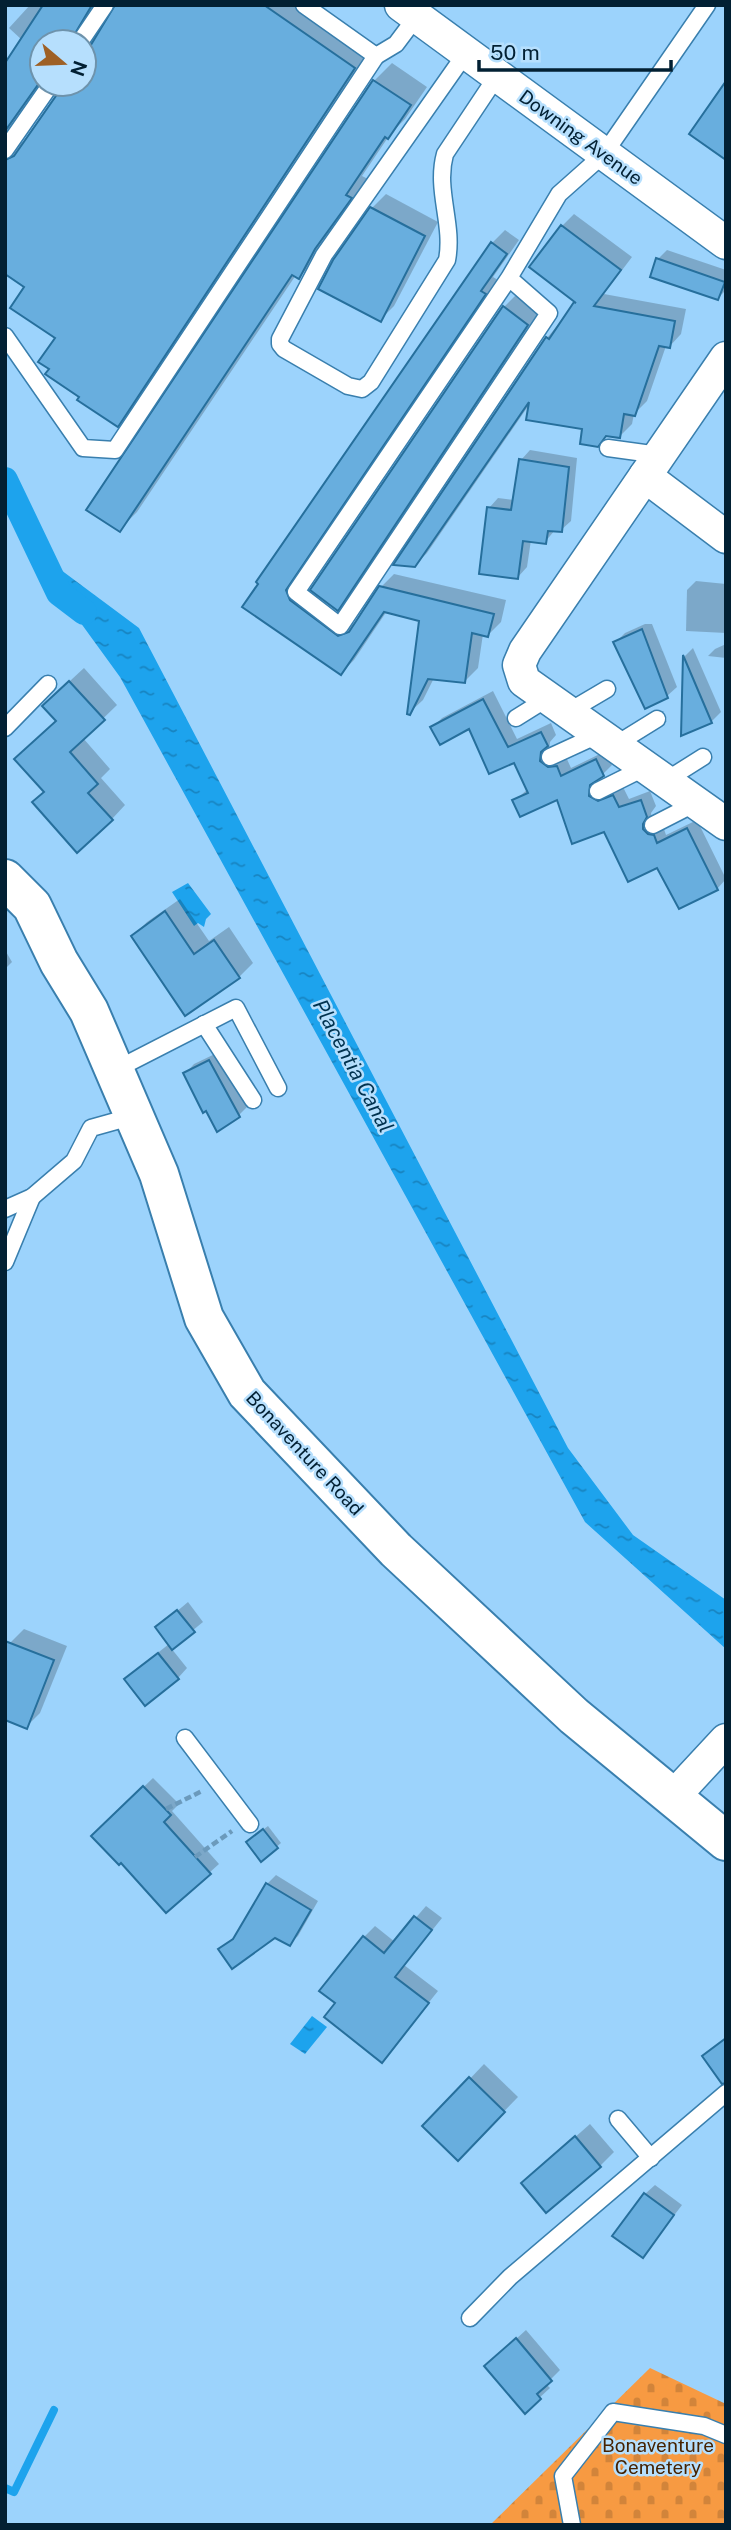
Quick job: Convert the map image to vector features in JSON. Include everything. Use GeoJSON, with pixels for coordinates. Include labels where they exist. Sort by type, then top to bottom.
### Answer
{"type":"FeatureCollection","features":[{"type":"Feature","properties":{"kind":"street","name":"Downing Avenue"},"geometry":{"type":"LineString","coordinates":[[409,11],[726,243]]}},
{"type":"Feature","properties":{"kind":"street"},"geometry":{"type":"LineString","coordinates":[[726,358],[525,651],[519,666],[524,681],[726,824]]}},
{"type":"Feature","properties":{"kind":"street"},"geometry":{"type":"LineString","coordinates":[[652,466],[726,537]]}},
{"type":"Feature","properties":{"kind":"street","name":"Bonaventure Road"},"geometry":{"type":"LineString","coordinates":[[5,879],[32,906],[59,962],[89,1011],[159,1174],[204,1318],[247,1393],[396,1550],[574,1716],[726,1841]]}},
{"type":"Feature","properties":{"kind":"street"},"geometry":{"type":"LineString","coordinates":[[673,1797],[726,1740]]}},
{"type":"Feature","properties":{"kind":"lane"},"geometry":{"type":"LineString","coordinates":[[89,28],[105,5]]}},
{"type":"Feature","properties":{"kind":"lane"},"geometry":{"type":"LineString","coordinates":[[304,5],[376,56]]}},
{"type":"Feature","properties":{"kind":"lane"},"geometry":{"type":"LineString","coordinates":[[509,278],[550,313],[340,626],[296,592],[509,278],[559,194],[604,154],[707,5]]}},
{"type":"Feature","properties":{"kind":"lane"},"geometry":{"type":"LineString","coordinates":[[5,336],[83,449],[116,450],[376,56],[396,44],[409,11]]}},
{"type":"Feature","properties":{"kind":"lane"},"geometry":{"type":"LineString","coordinates":[[466,53],[324,255],[280,339],[284,349],[348,386],[362,389],[371,382],[447,260],[450,245],[442,186],[443,162],[497,76]]}},
{"type":"Feature","properties":{"kind":"lane"},"geometry":{"type":"LineString","coordinates":[[5,150],[41,98]]}},
{"type":"Feature","properties":{"kind":"lane"},"geometry":{"type":"LineString","coordinates":[[608,447],[652,466]]}},
{"type":"Feature","properties":{"kind":"lane"},"geometry":{"type":"LineString","coordinates":[[5,728],[48,684]]}},
{"type":"Feature","properties":{"kind":"lane"},"geometry":{"type":"LineString","coordinates":[[516,718],[607,689]]}},
{"type":"Feature","properties":{"kind":"lane"},"geometry":{"type":"LineString","coordinates":[[550,757],[608,740],[657,719]]}},
{"type":"Feature","properties":{"kind":"lane"},"geometry":{"type":"LineString","coordinates":[[598,791],[703,757]]}},
{"type":"Feature","properties":{"kind":"lane"},"geometry":{"type":"LineString","coordinates":[[653,825],[696,803]]}},
{"type":"Feature","properties":{"kind":"lane"},"geometry":{"type":"LineString","coordinates":[[114,1070],[236,1008],[278,1088]]}},
{"type":"Feature","properties":{"kind":"lane"},"geometry":{"type":"LineString","coordinates":[[204,1024],[253,1100]]}},
{"type":"Feature","properties":{"kind":"lane"},"geometry":{"type":"LineString","coordinates":[[5,1209],[32,1197],[74,1161],[91,1128],[134,1116]]}},
{"type":"Feature","properties":{"kind":"lane"},"geometry":{"type":"LineString","coordinates":[[5,1262],[32,1197]]}},
{"type":"Feature","properties":{"kind":"lane"},"geometry":{"type":"LineString","coordinates":[[185,1738],[249,1822]]}},
{"type":"Feature","properties":{"kind":"lane"},"geometry":{"type":"LineString","coordinates":[[470,2318],[509,2277],[726,2093]]}},
{"type":"Feature","properties":{"kind":"lane"},"geometry":{"type":"LineString","coordinates":[[618,2119],[651,2158]]}},
{"type":"Feature","properties":{"kind":"lane"},"geometry":{"type":"LineString","coordinates":[[572,2525],[563,2476],[612,2412],[704,2426],[726,2435]]}},
{"type":"Feature","properties":{"kind":"path"},"geometry":{"type":"LineString","coordinates":[[166,1810],[219,1783]]}},
{"type":"Feature","properties":{"kind":"path"},"geometry":{"type":"LineString","coordinates":[[195,1857],[249,1822]]}},
{"type":"Feature","properties":{"kind":"green space","name":"Bonaventure Cemetery"},"geometry":{"type":"Polygon","coordinates":[[[650,2368],[726,2404],[726,2525],[490,2525],[650,2368]]]}},
{"type":"Feature","properties":{"kind":"water"},"geometry":{"type":"Polygon","coordinates":[[[5,465],[61,570],[139,628],[568,1448],[633,1535],[726,1600],[726,1649],[585,1522],[120,677],[59,593],[5,480],[5,465]]]}},
{"type":"Feature","properties":{"kind":"water"},"geometry":{"type":"Polygon","coordinates":[[[188,883],[211,914],[204,927],[198,923],[194,926],[172,892],[188,883]]]}},
{"type":"Feature","properties":{"kind":"water"},"geometry":{"type":"Polygon","coordinates":[[[312,2016],[327,2027],[305,2054],[290,2044],[312,2016]]]}},
{"type":"Feature","properties":{"kind":"building"},"geometry":{"type":"Polygon","coordinates":[[[43,5],[92,5],[78,28],[28,28],[28,98],[5,131],[5,63],[43,5]]]}},
{"type":"Feature","properties":{"kind":"building"},"geometry":{"type":"Polygon","coordinates":[[[115,5],[264,5],[355,68],[118,427],[77,400],[79,397],[45,374],[49,369],[38,362],[55,338],[10,308],[24,287],[5,274],[5,160],[14,156],[54,98],[98,98],[98,33],[115,5]]]}},
{"type":"Feature","properties":{"kind":"building"},"geometry":{"type":"Polygon","coordinates":[[[373,80],[411,105],[388,139],[385,137],[346,195],[352,198],[315,249],[299,279],[292,275],[120,532],[86,510],[373,80]]]}},
{"type":"Feature","properties":{"kind":"building"},"geometry":{"type":"Polygon","coordinates":[[[726,81],[726,160],[689,134],[726,81]]]}},
{"type":"Feature","properties":{"kind":"building"},"geometry":{"type":"Polygon","coordinates":[[[370,207],[425,236],[381,322],[318,289],[333,260],[370,207]]]}},
{"type":"Feature","properties":{"kind":"building"},"geometry":{"type":"Polygon","coordinates":[[[561,225],[621,270],[594,306],[675,321],[670,348],[659,346],[635,416],[624,414],[620,438],[606,436],[598,447],[580,444],[582,429],[526,420],[529,402],[415,567],[393,565],[546,337],[549,339],[574,302],[576,303],[529,267],[561,225]]]}},
{"type":"Feature","properties":{"kind":"building"},"geometry":{"type":"Polygon","coordinates":[[[491,242],[507,254],[481,291],[486,294],[286,590],[290,600],[338,636],[349,632],[379,586],[494,614],[488,637],[472,633],[465,683],[428,679],[410,715],[407,714],[419,621],[384,612],[341,675],[242,607],[258,584],[256,582],[491,242]]]}},
{"type":"Feature","properties":{"kind":"building"},"geometry":{"type":"Polygon","coordinates":[[[656,258],[725,282],[718,300],[650,277],[656,258]]]}},
{"type":"Feature","properties":{"kind":"building"},"geometry":{"type":"Polygon","coordinates":[[[503,306],[528,325],[338,611],[310,590],[503,306]]]}},
{"type":"Feature","properties":{"kind":"building"},"geometry":{"type":"Polygon","coordinates":[[[519,459],[569,467],[562,532],[548,531],[546,544],[523,541],[518,579],[479,574],[487,507],[511,510],[519,459]]]}},
{"type":"Feature","properties":{"kind":"building"},"geometry":{"type":"Polygon","coordinates":[[[642,629],[668,698],[645,709],[613,642],[642,629]]]}},
{"type":"Feature","properties":{"kind":"building"},"geometry":{"type":"Polygon","coordinates":[[[683,655],[712,723],[681,736],[683,655]]]}},
{"type":"Feature","properties":{"kind":"building"},"geometry":{"type":"Polygon","coordinates":[[[69,681],[105,720],[70,752],[98,784],[88,793],[113,820],[77,853],[32,802],[44,792],[14,759],[56,721],[42,706],[69,681]]]}},
{"type":"Feature","properties":{"kind":"building"},"geometry":{"type":"Polygon","coordinates":[[[483,699],[508,747],[541,732],[548,746],[541,752],[540,761],[548,767],[557,766],[561,776],[596,759],[604,776],[590,785],[589,796],[598,801],[613,795],[619,807],[641,800],[647,817],[643,829],[654,835],[657,843],[687,828],[718,890],[679,909],[657,868],[628,882],[604,832],[572,844],[557,800],[520,817],[512,800],[528,793],[514,763],[489,774],[469,729],[440,745],[430,727],[483,699]]]}},
{"type":"Feature","properties":{"kind":"building"},"geometry":{"type":"Polygon","coordinates":[[[165,911],[194,954],[214,940],[240,978],[185,1016],[131,936],[165,911]]]}},
{"type":"Feature","properties":{"kind":"building"},"geometry":{"type":"Polygon","coordinates":[[[209,1060],[240,1117],[217,1132],[206,1111],[203,1113],[183,1073],[209,1060]]]}},
{"type":"Feature","properties":{"kind":"building"},"geometry":{"type":"Polygon","coordinates":[[[177,1610],[195,1632],[172,1650],[155,1627],[177,1610]]]}},
{"type":"Feature","properties":{"kind":"building"},"geometry":{"type":"Polygon","coordinates":[[[5,1641],[54,1660],[27,1729],[5,1720],[5,1641]]]}},
{"type":"Feature","properties":{"kind":"building"},"geometry":{"type":"Polygon","coordinates":[[[158,1653],[179,1679],[145,1706],[124,1679],[158,1653]]]}},
{"type":"Feature","properties":{"kind":"building"},"geometry":{"type":"Polygon","coordinates":[[[143,1786],[171,1815],[164,1822],[211,1874],[166,1913],[121,1863],[119,1865],[91,1836],[143,1786]]]}},
{"type":"Feature","properties":{"kind":"building"},"geometry":{"type":"Polygon","coordinates":[[[263,1829],[278,1848],[261,1862],[246,1842],[263,1829]]]}},
{"type":"Feature","properties":{"kind":"building"},"geometry":{"type":"Polygon","coordinates":[[[266,1883],[311,1910],[290,1946],[275,1938],[232,1969],[218,1949],[233,1939],[266,1883]]]}},
{"type":"Feature","properties":{"kind":"building"},"geometry":{"type":"Polygon","coordinates":[[[414,1916],[432,1930],[395,1977],[429,2003],[382,2063],[324,2017],[335,2003],[319,1991],[363,1936],[384,1953],[414,1916]]]}},
{"type":"Feature","properties":{"kind":"building"},"geometry":{"type":"Polygon","coordinates":[[[726,2038],[726,2083],[722,2084],[702,2056],[726,2038]]]}},
{"type":"Feature","properties":{"kind":"building"},"geometry":{"type":"Polygon","coordinates":[[[469,2077],[505,2112],[458,2161],[422,2126],[469,2077]]]}},
{"type":"Feature","properties":{"kind":"building"},"geometry":{"type":"Polygon","coordinates":[[[575,2136],[601,2167],[546,2213],[521,2183],[575,2136]]]}},
{"type":"Feature","properties":{"kind":"building"},"geometry":{"type":"Polygon","coordinates":[[[644,2193],[674,2215],[643,2258],[612,2236],[644,2193]]]}},
{"type":"Feature","properties":{"kind":"building"},"geometry":{"type":"Polygon","coordinates":[[[516,2338],[552,2381],[537,2394],[541,2399],[525,2414],[484,2366],[516,2338]]]}},
{"type":"Feature","properties":{"kind":"waterway","name":"Placentia Canal"},"geometry":{"type":"LineString","coordinates":[[5,480],[59,593],[84,612]]}},
{"type":"Feature","properties":{"kind":"waterway"},"geometry":{"type":"LineString","coordinates":[[5,2488],[14,2492],[54,2410]]}}]}
